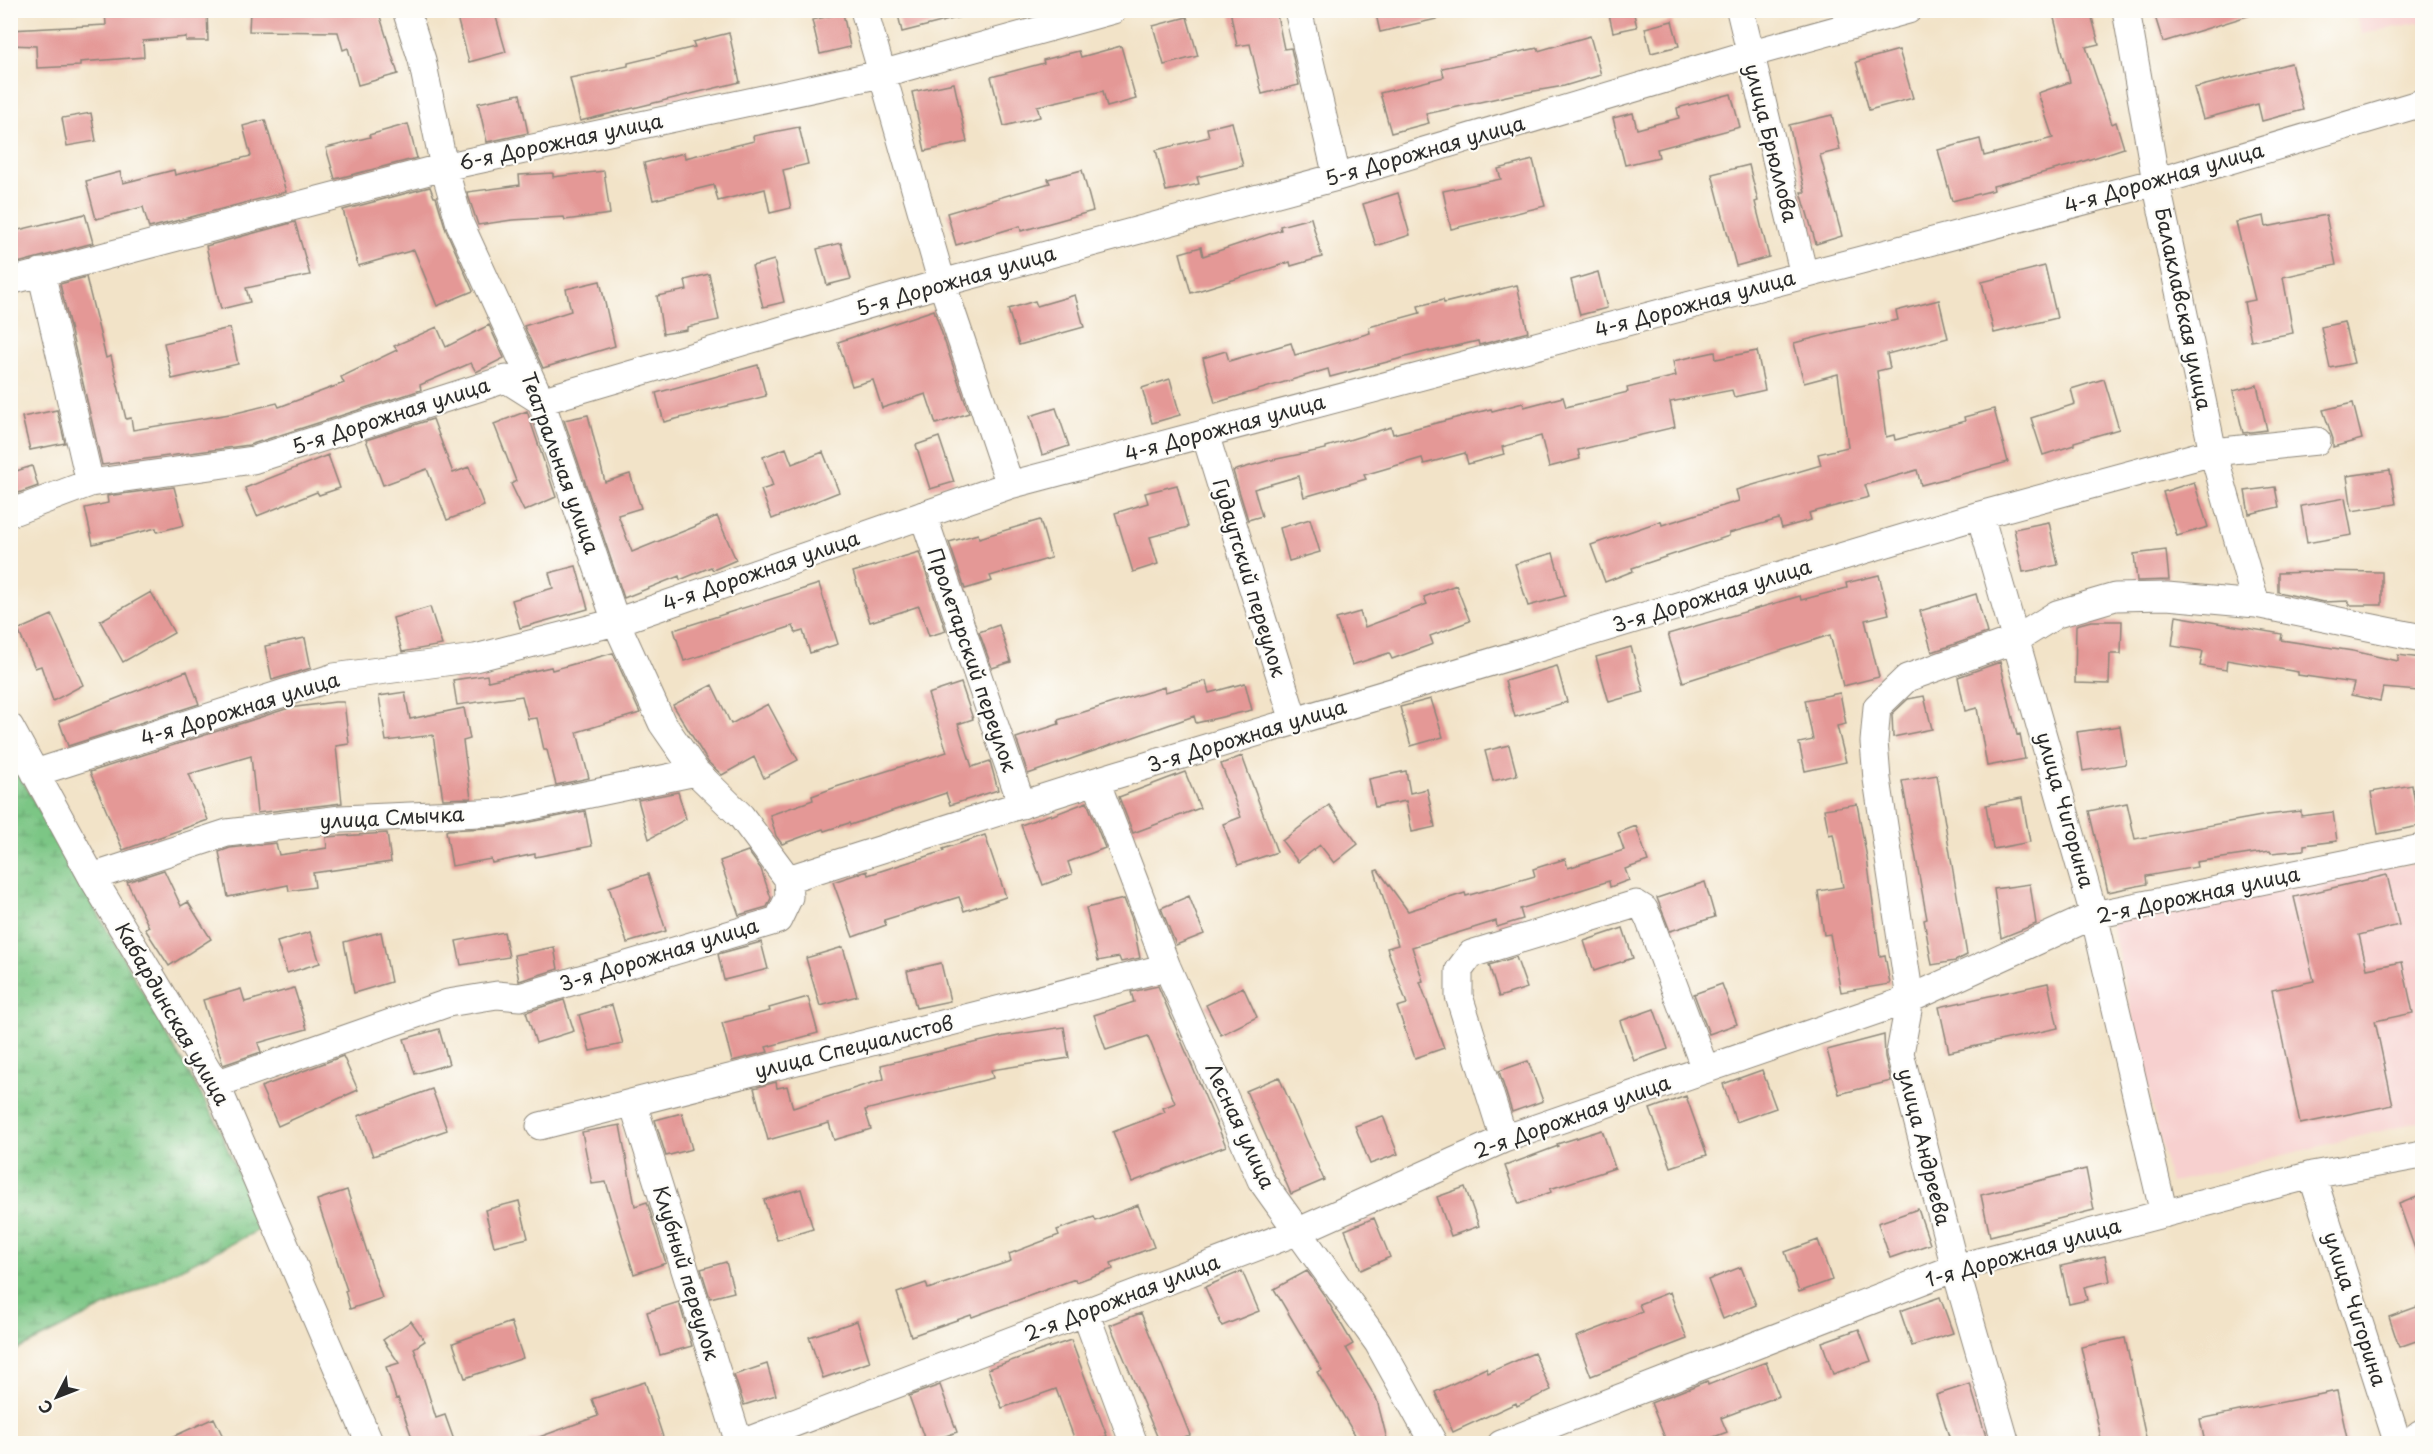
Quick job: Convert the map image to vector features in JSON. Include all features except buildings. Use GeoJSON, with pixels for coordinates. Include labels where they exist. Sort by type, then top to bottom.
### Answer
{"type":"FeatureCollection","features":[{"type":"Feature","properties":{"kind":"street","name":"Театральная улица"},"geometry":{"type":"LineString","coordinates":[[406,10],[422,60],[444,167],[460,224],[541,401],[616,622],[662,723],[696,772],[741,816],[788,879]]}},
{"type":"Feature","properties":{"kind":"street"},"geometry":{"type":"LineString","coordinates":[[864,10],[942,284],[1010,485]]}},
{"type":"Feature","properties":{"kind":"street","name":"6-я Дорожная улица"},"geometry":{"type":"LineString","coordinates":[[10,281],[444,167],[881,74],[1113,10]]}},
{"type":"Feature","properties":{"kind":"street"},"geometry":{"type":"LineString","coordinates":[[1298,10],[1337,177]]}},
{"type":"Feature","properties":{"kind":"street","name":"улица Брюллова"},"geometry":{"type":"LineString","coordinates":[[1740,10],[1804,275]]}},
{"type":"Feature","properties":{"kind":"street","name":"5-я Дорожная улица"},"geometry":{"type":"LineString","coordinates":[[10,513],[90,483],[253,460],[506,380],[541,401],[942,284],[1337,177],[1749,54],[1908,10]]}},
{"type":"Feature","properties":{"kind":"street","name":"Балаклавская улица"},"geometry":{"type":"LineString","coordinates":[[2126,10],[2156,182],[2213,452],[2256,604]]}},
{"type":"Feature","properties":{"kind":"street","name":"4-я Дорожная улица"},"geometry":{"type":"LineString","coordinates":[[35,773],[334,677],[475,658],[616,622],[1010,485],[2156,182],[2422,103]]}},
{"type":"Feature","properties":{"kind":"street"},"geometry":{"type":"LineString","coordinates":[[41,272],[90,483]]}},
{"type":"Feature","properties":{"kind":"street","name":"Гудаутский переулок"},"geometry":{"type":"LineString","coordinates":[[1205,434],[1294,722]]}},
{"type":"Feature","properties":{"kind":"street","name":"3-я Дорожная улица"},"geometry":{"type":"LineString","coordinates":[[216,1084],[448,1003],[496,995],[520,997],[778,920],[789,897],[788,879],[1096,781],[1980,515],[2213,452],[2317,441]]}},
{"type":"Feature","properties":{"kind":"street","name":"Пролетарский переулок"},"geometry":{"type":"LineString","coordinates":[[923,515],[1022,804]]}},
{"type":"Feature","properties":{"kind":"street","name":"улица Чигорина"},"geometry":{"type":"LineString","coordinates":[[1980,515],[2094,915],[2164,1214]]}},
{"type":"Feature","properties":{"kind":"street"},"geometry":{"type":"LineString","coordinates":[[2017,639],[2057,614],[2115,597],[2166,596],[2256,604],[2422,638]]}},
{"type":"Feature","properties":{"kind":"street","name":"улица Андреева"},"geometry":{"type":"LineString","coordinates":[[2006,1443],[1955,1268],[1900,1053],[1910,999],[1874,742],[1876,707],[1907,678],[2017,639]]}},
{"type":"Feature","properties":{"kind":"street","name":"Кабардинская улица"},"geometry":{"type":"LineString","coordinates":[[10,727],[92,877],[216,1084],[370,1443]]}},
{"type":"Feature","properties":{"kind":"street","name":"улица Смычка"},"geometry":{"type":"LineString","coordinates":[[92,877],[227,833],[341,819],[503,812],[696,772]]}},
{"type":"Feature","properties":{"kind":"street","name":"Лесная улица"},"geometry":{"type":"LineString","coordinates":[[1096,781],[1167,967],[1261,1180],[1378,1343],[1434,1443]]}},
{"type":"Feature","properties":{"kind":"street","name":"2-я Дорожная улица"},"geometry":{"type":"LineString","coordinates":[[739,1443],[1299,1231],[1504,1139],[1910,999],[2094,915],[2422,848]]}},
{"type":"Feature","properties":{"kind":"street"},"geometry":{"type":"LineString","coordinates":[[1504,1139],[1459,996],[1459,970],[1471,954],[1636,904],[1644,909],[1650,919],[1705,1069]]}},
{"type":"Feature","properties":{"kind":"street","name":"улица Специалистов"},"geometry":{"type":"LineString","coordinates":[[540,1126],[1167,967]]}},
{"type":"Feature","properties":{"kind":"street","name":"Клубный переулок"},"geometry":{"type":"LineString","coordinates":[[633,1103],[739,1443]]}},
{"type":"Feature","properties":{"kind":"street","name":"1-я Дорожная улица"},"geometry":{"type":"LineString","coordinates":[[1502,1443],[1955,1268],[2312,1175],[2422,1155]]}},
{"type":"Feature","properties":{"kind":"street","name":"улица Чигорина"},"geometry":{"type":"LineString","coordinates":[[2312,1175],[2409,1440]]}},
{"type":"Feature","properties":{"kind":"street"},"geometry":{"type":"LineString","coordinates":[[1085,1312],[1134,1443]]}},
{"type":"Feature","properties":{"kind":"shaded area"},"geometry":{"type":"Polygon","coordinates":[[[2354,11],[2422,11],[2422,22],[2362,34],[2354,11]]]}},
{"type":"Feature","properties":{"kind":"shaded area"},"geometry":{"type":"Polygon","coordinates":[[[2422,862],[2422,1121],[2170,1183],[2110,918],[2422,862]]]}},
{"type":"Feature","properties":{"kind":"green space"},"geometry":{"type":"Polygon","coordinates":[[[10,759],[216,1121],[261,1229],[11,1353],[10,759]]]}}]}
